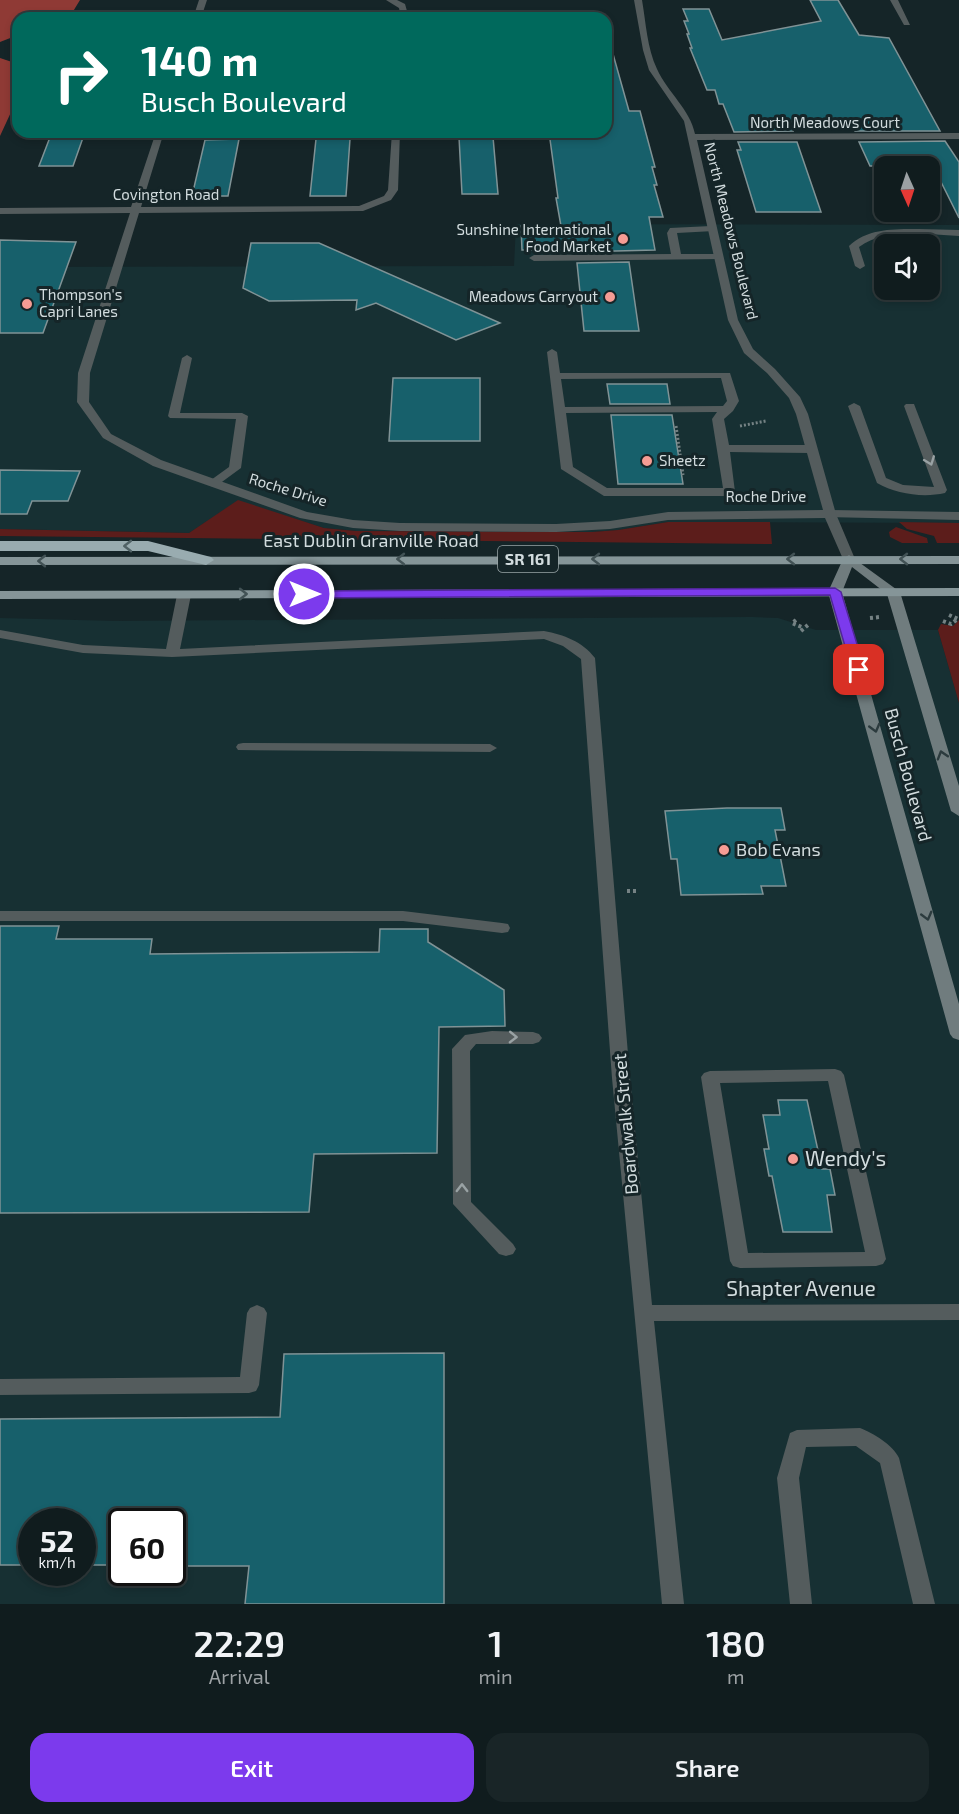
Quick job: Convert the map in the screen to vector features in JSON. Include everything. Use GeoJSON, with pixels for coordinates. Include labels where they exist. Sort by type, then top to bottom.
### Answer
{"type":"FeatureCollection","features":[{"type":"Feature","properties":{"kind":"highway"},"geometry":{"type":"LineString","coordinates":[[0,546],[148,546],[206,560]]}},
{"type":"Feature","properties":{"kind":"main road"},"geometry":{"type":"LineString","coordinates":[[835,592],[849,559],[893,592]]}},
{"type":"Feature","properties":{"kind":"main road","name":"East Dublin Granville Road"},"geometry":{"type":"LineString","coordinates":[[0,561],[959,560]]}},
{"type":"Feature","properties":{"kind":"main road","name":"Busch Boulevard"},"geometry":{"type":"LineString","coordinates":[[835,592],[959,1034]]}},
{"type":"Feature","properties":{"kind":"main road","name":"Busch Boulevard"},"geometry":{"type":"LineString","coordinates":[[893,592],[959,811]]}},
{"type":"Feature","properties":{"kind":"main road","name":"SR 161"},"geometry":{"type":"LineString","coordinates":[[0,596],[959,592]]}},
{"type":"Feature","properties":{"kind":"street"},"geometry":{"type":"LineString","coordinates":[[390,0],[402,4],[406,12]]}},
{"type":"Feature","properties":{"kind":"street","name":"North Meadows Boulevard"},"geometry":{"type":"LineString","coordinates":[[638,0],[650,60],[657,77],[680,106],[688,121],[733,320],[748,351],[771,371],[794,397],[806,423],[830,514],[849,559]]}},
{"type":"Feature","properties":{"kind":"street"},"geometry":{"type":"LineString","coordinates":[[894,0],[907,23]]}},
{"type":"Feature","properties":{"kind":"street","name":"North Meadows Court"},"geometry":{"type":"LineString","coordinates":[[692,137],[959,136]]}},
{"type":"Feature","properties":{"kind":"street","name":"Roche Drive"},"geometry":{"type":"LineString","coordinates":[[158,138],[84,373],[83,402],[107,436],[157,463],[304,515],[354,524],[400,527],[588,527],[668,516],[830,514]]}},
{"type":"Feature","properties":{"kind":"street","name":"Covington Road"},"geometry":{"type":"LineString","coordinates":[[0,211],[360,209],[388,198],[393,190],[396,138]]}},
{"type":"Feature","properties":{"kind":"street"},"geometry":{"type":"LineString","coordinates":[[676,257],[672,233],[674,230],[711,229]]}},
{"type":"Feature","properties":{"kind":"street"},"geometry":{"type":"LineString","coordinates":[[860,266],[854,246],[872,235],[959,233]]}},
{"type":"Feature","properties":{"kind":"street"},"geometry":{"type":"LineString","coordinates":[[534,258],[718,257]]}},
{"type":"Feature","properties":{"kind":"street"},"geometry":{"type":"LineString","coordinates":[[552,352],[559,410],[567,469],[604,492],[729,492],[718,419],[734,401],[726,375],[698,380],[577,380],[555,376]]}},
{"type":"Feature","properties":{"kind":"street"},"geometry":{"type":"LineString","coordinates":[[188,358],[174,416],[242,416],[235,468],[215,483]]}},
{"type":"Feature","properties":{"kind":"street"},"geometry":{"type":"LineString","coordinates":[[559,410],[579,405],[703,405],[729,408]]}},
{"type":"Feature","properties":{"kind":"street"},"geometry":{"type":"LineString","coordinates":[[854,406],[881,480],[889,486],[903,489],[941,490],[910,406]]}},
{"type":"Feature","properties":{"kind":"street"},"geometry":{"type":"LineString","coordinates":[[724,448],[812,449]]}},
{"type":"Feature","properties":{"kind":"street"},"geometry":{"type":"LineString","coordinates":[[830,514],[959,516]]}},
{"type":"Feature","properties":{"kind":"street"},"geometry":{"type":"LineString","coordinates":[[0,634],[83,649],[172,653],[184,595]]}},
{"type":"Feature","properties":{"kind":"street","name":"Boardwalk Street"},"geometry":{"type":"LineString","coordinates":[[172,653],[544,635],[561,639],[578,647],[588,658],[621,1078],[673,1604]]}},
{"type":"Feature","properties":{"kind":"street"},"geometry":{"type":"LineString","coordinates":[[243,747],[490,748]]}},
{"type":"Feature","properties":{"kind":"street"},"geometry":{"type":"LineString","coordinates":[[0,916],[403,916],[502,928]]}},
{"type":"Feature","properties":{"kind":"street"},"geometry":{"type":"LineString","coordinates":[[506,1249],[462,1204],[461,1049],[471,1039],[533,1038]]}},
{"type":"Feature","properties":{"kind":"street"},"geometry":{"type":"LineString","coordinates":[[835,1075],[876,1259],[740,1261],[710,1077],[835,1075]]}},
{"type":"Feature","properties":{"kind":"street","name":"Shapter Avenue"},"geometry":{"type":"LineString","coordinates":[[644,1313],[959,1312]]}},
{"type":"Feature","properties":{"kind":"street"},"geometry":{"type":"LineString","coordinates":[[0,1387],[249,1385],[257,1313]]}},
{"type":"Feature","properties":{"kind":"street"},"geometry":{"type":"LineString","coordinates":[[801,1604],[788,1479],[797,1439],[860,1437],[889,1458],[924,1604]]}},
{"type":"Feature","properties":{"kind":"path"},"geometry":{"type":"LineString","coordinates":[[739,426],[766,421]]}},
{"type":"Feature","properties":{"kind":"path"},"geometry":{"type":"LineString","coordinates":[[683,480],[676,426],[686,426]]}},
{"type":"Feature","properties":{"kind":"path"},"geometry":{"type":"LineString","coordinates":[[943,621],[951,624],[958,619],[949,615]]}},
{"type":"Feature","properties":{"kind":"path"},"geometry":{"type":"LineString","coordinates":[[796,620],[792,623],[804,628]]}},
{"type":"Feature","properties":{"kind":"shaded area"},"geometry":{"type":"Polygon","coordinates":[[[0,0],[80,0],[73,12],[12,12],[12,37],[0,42],[0,0]]]}},
{"type":"Feature","properties":{"kind":"shaded area"},"geometry":{"type":"Polygon","coordinates":[[[0,58],[12,62],[12,110],[0,136],[0,58]]]}},
{"type":"Feature","properties":{"kind":"shaded area"},"geometry":{"type":"Polygon","coordinates":[[[516,224],[959,225],[959,523],[668,522],[592,532],[356,531],[324,528],[238,501],[189,533],[0,529],[0,267],[514,266],[516,224]]]}},
{"type":"Feature","properties":{"kind":"shaded area"},"geometry":{"type":"Polygon","coordinates":[[[238,500],[324,528],[356,531],[592,532],[668,522],[770,522],[772,544],[0,536],[0,529],[189,533],[238,500]]]}},
{"type":"Feature","properties":{"kind":"shaded area"},"geometry":{"type":"Polygon","coordinates":[[[899,522],[959,523],[959,543],[937,543],[934,536],[907,529],[899,522]]]}},
{"type":"Feature","properties":{"kind":"shaded area"},"geometry":{"type":"Polygon","coordinates":[[[896,527],[927,538],[928,543],[902,543],[890,537],[889,532],[896,527]]]}},
{"type":"Feature","properties":{"kind":"shaded area"},"geometry":{"type":"Polygon","coordinates":[[[752,617],[778,618],[816,630],[938,630],[959,703],[959,1604],[0,1604],[0,618],[115,621],[752,617]]]}},
{"type":"Feature","properties":{"kind":"shaded area"},"geometry":{"type":"Polygon","coordinates":[[[959,620],[959,703],[938,630],[941,624],[953,626],[959,620]]]}},
{"type":"Feature","properties":{"kind":"building"},"geometry":{"type":"Polygon","coordinates":[[[810,0],[838,0],[859,35],[889,38],[940,131],[855,131],[850,122],[790,122],[793,131],[734,132],[723,104],[719,104],[715,90],[707,90],[690,48],[692,48],[687,34],[689,34],[684,21],[688,21],[683,9],[709,9],[722,40],[821,21],[810,0]]]}},
{"type":"Feature","properties":{"kind":"building"},"geometry":{"type":"Polygon","coordinates":[[[612,54],[629,111],[640,111],[655,167],[652,167],[657,185],[654,185],[663,217],[649,217],[655,250],[576,252],[576,250],[522,250],[521,226],[561,226],[550,138],[612,138],[612,54]]]}},
{"type":"Feature","properties":{"kind":"building"},"geometry":{"type":"Polygon","coordinates":[[[50,138],[83,138],[73,166],[39,166],[50,138]]]}},
{"type":"Feature","properties":{"kind":"building"},"geometry":{"type":"Polygon","coordinates":[[[459,138],[493,138],[498,194],[462,194],[459,138]]]}},
{"type":"Feature","properties":{"kind":"building"},"geometry":{"type":"Polygon","coordinates":[[[239,139],[228,196],[192,196],[205,140],[239,139]]]}},
{"type":"Feature","properties":{"kind":"building"},"geometry":{"type":"Polygon","coordinates":[[[316,139],[350,139],[346,196],[310,196],[316,139]]]}},
{"type":"Feature","properties":{"kind":"building"},"geometry":{"type":"Polygon","coordinates":[[[945,141],[959,162],[959,218],[940,180],[940,156],[874,156],[874,166],[870,166],[859,142],[945,141]]]}},
{"type":"Feature","properties":{"kind":"building"},"geometry":{"type":"Polygon","coordinates":[[[738,142],[797,142],[821,212],[756,212],[737,150],[741,150],[738,142]]]}},
{"type":"Feature","properties":{"kind":"building"},"geometry":{"type":"Polygon","coordinates":[[[0,240],[76,242],[43,333],[0,333],[0,240]]]}},
{"type":"Feature","properties":{"kind":"building"},"geometry":{"type":"Polygon","coordinates":[[[251,243],[319,243],[500,323],[456,340],[376,303],[356,310],[357,300],[269,301],[243,288],[251,243]]]}},
{"type":"Feature","properties":{"kind":"building"},"geometry":{"type":"Polygon","coordinates":[[[629,262],[639,331],[584,331],[577,263],[629,262]]]}},
{"type":"Feature","properties":{"kind":"building"},"geometry":{"type":"Polygon","coordinates":[[[393,378],[480,378],[480,441],[389,441],[393,378]]]}},
{"type":"Feature","properties":{"kind":"building"},"geometry":{"type":"Polygon","coordinates":[[[607,384],[667,384],[670,404],[610,404],[607,384]]]}},
{"type":"Feature","properties":{"kind":"building","name":"Sheetz"},"geometry":{"type":"Polygon","coordinates":[[[611,415],[672,415],[683,484],[618,484],[611,415]]]}},
{"type":"Feature","properties":{"kind":"building"},"geometry":{"type":"Polygon","coordinates":[[[0,470],[80,471],[68,501],[32,501],[27,514],[0,514],[0,470]]]}},
{"type":"Feature","properties":{"kind":"building","name":"Bob Evans"},"geometry":{"type":"Polygon","coordinates":[[[781,808],[785,830],[775,830],[786,886],[761,886],[763,894],[681,895],[677,859],[671,859],[665,811],[781,808]]]}},
{"type":"Feature","properties":{"kind":"building"},"geometry":{"type":"Polygon","coordinates":[[[0,926],[59,926],[56,939],[152,939],[150,954],[379,952],[380,929],[428,929],[428,942],[504,990],[505,1026],[439,1027],[437,1153],[314,1154],[309,1212],[0,1213],[0,926]]]}},
{"type":"Feature","properties":{"kind":"building","name":"Wendy's"},"geometry":{"type":"Polygon","coordinates":[[[778,1100],[807,1100],[822,1169],[830,1169],[835,1195],[827,1195],[832,1232],[783,1232],[764,1149],[769,1149],[763,1115],[780,1115],[778,1100]]]}},
{"type":"Feature","properties":{"kind":"building"},"geometry":{"type":"Polygon","coordinates":[[[444,1353],[444,1604],[245,1604],[249,1566],[186,1566],[186,1508],[108,1508],[108,1565],[96,1565],[96,1508],[18,1508],[18,1565],[0,1565],[0,1419],[280,1417],[284,1354],[444,1353]]]}},
{"type":"Feature","properties":{"kind":"place","name":"Sunshine International Food Market"},"geometry":{"type":"Point","coordinates":[623,239]}},
{"type":"Feature","properties":{"kind":"place","name":"Meadows Carryout"},"geometry":{"type":"Point","coordinates":[610,297]}},
{"type":"Feature","properties":{"kind":"place","name":"Thompson's Capri Lanes"},"geometry":{"type":"Point","coordinates":[27,304]}},
{"type":"Feature","properties":{"kind":"place","name":"Sheetz"},"geometry":{"type":"Point","coordinates":[647,461]}},
{"type":"Feature","properties":{"kind":"place","name":"Bob Evans"},"geometry":{"type":"Point","coordinates":[724,850]}},
{"type":"Feature","properties":{"kind":"place","name":"Wendy's"},"geometry":{"type":"Point","coordinates":[793,1159]}},
{"type":"Feature","properties":{"kind":"route"},"geometry":{"type":"LineString","coordinates":[[304,594],[835,592],[859,670]]}}]}
